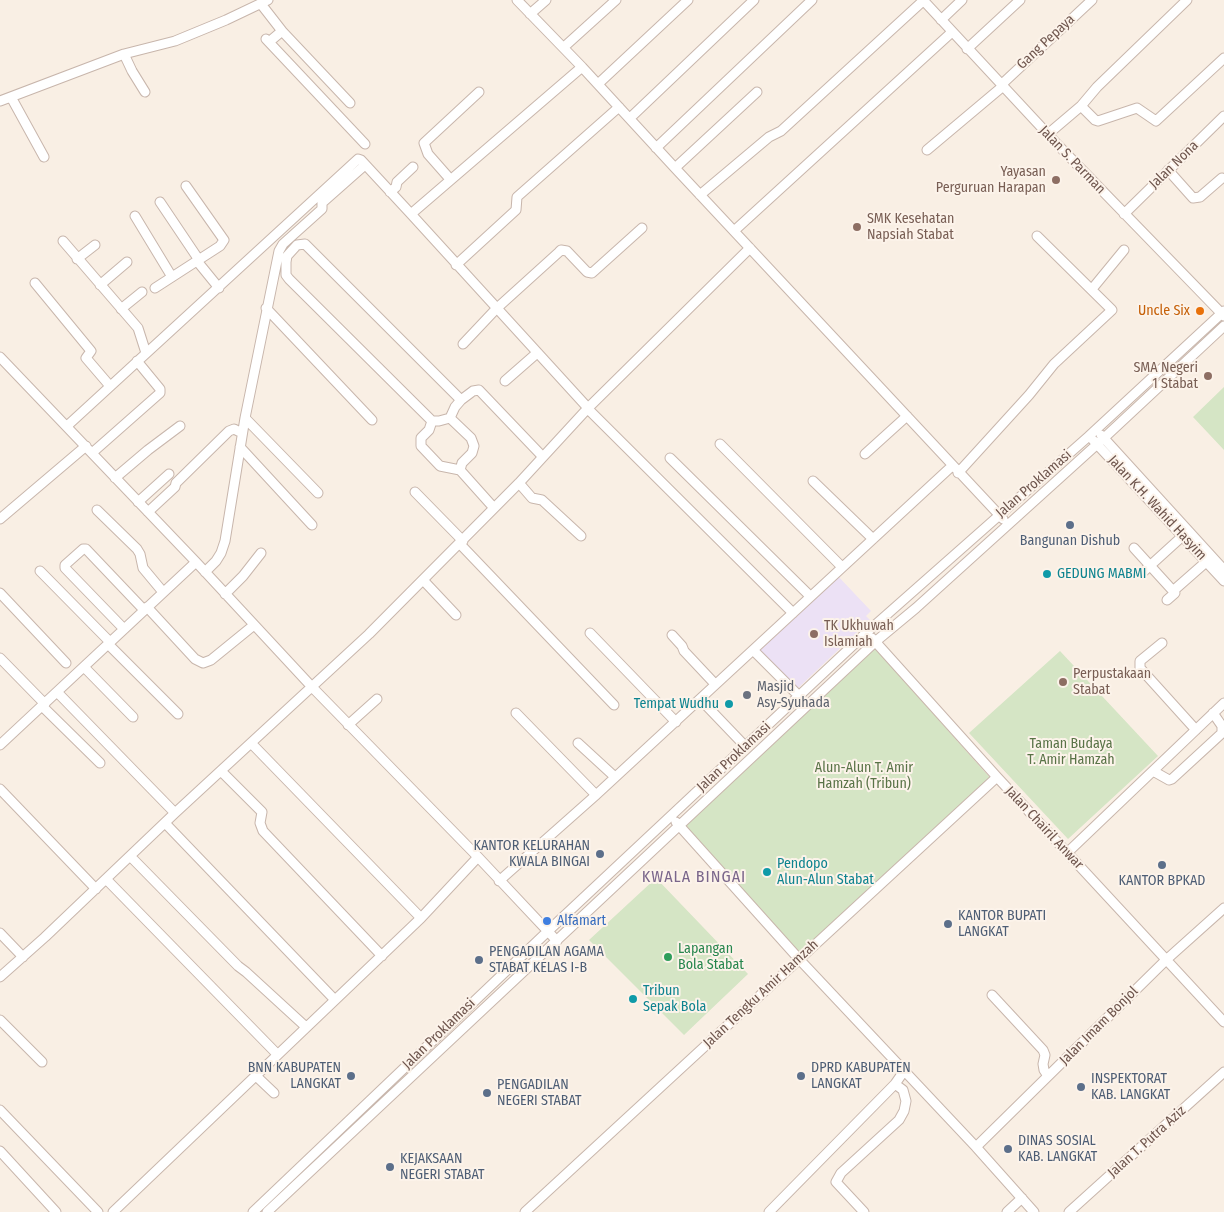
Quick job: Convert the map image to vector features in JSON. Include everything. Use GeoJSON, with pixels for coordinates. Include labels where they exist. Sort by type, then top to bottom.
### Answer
{"type":"FeatureCollection","features":[{"type":"Feature","properties":{"kind":"street"},"geometry":{"type":"LineString","coordinates":[[517,0],[564,47],[955,470],[1008,524]]}},
{"type":"Feature","properties":{"kind":"street"},"geometry":{"type":"LineString","coordinates":[[530,14],[546,0]]}},
{"type":"Feature","properties":{"kind":"street"},"geometry":{"type":"LineString","coordinates":[[564,47],[616,0]]}},
{"type":"Feature","properties":{"kind":"street"},"geometry":{"type":"LineString","coordinates":[[598,84],[688,0]]}},
{"type":"Feature","properties":{"kind":"street"},"geometry":{"type":"LineString","coordinates":[[630,118],[754,0]]}},
{"type":"Feature","properties":{"kind":"street"},"geometry":{"type":"LineString","coordinates":[[656,148],[812,0]]}},
{"type":"Feature","properties":{"kind":"street"},"geometry":{"type":"LineString","coordinates":[[700,195],[768,137],[781,131],[923,0]]}},
{"type":"Feature","properties":{"kind":"street","name":"Jalan S. Parman"},"geometry":{"type":"LineString","coordinates":[[923,0],[1124,214],[1223,314]]}},
{"type":"Feature","properties":{"kind":"street"},"geometry":{"type":"LineString","coordinates":[[941,20],[962,0]]}},
{"type":"Feature","properties":{"kind":"street"},"geometry":{"type":"LineString","coordinates":[[967,49],[1020,0]]}},
{"type":"Feature","properties":{"kind":"street","name":"Gang Pepaya"},"geometry":{"type":"LineString","coordinates":[[926,150],[1002,86],[1092,0]]}},
{"type":"Feature","properties":{"kind":"street"},"geometry":{"type":"LineString","coordinates":[[1048,134],[1080,106],[1096,86],[1187,0]]}},
{"type":"Feature","properties":{"kind":"street"},"geometry":{"type":"LineString","coordinates":[[0,101],[124,54],[175,41],[264,2],[282,31],[350,102]]}},
{"type":"Feature","properties":{"kind":"street"},"geometry":{"type":"LineString","coordinates":[[282,31],[268,41],[365,144]]}},
{"type":"Feature","properties":{"kind":"street"},"geometry":{"type":"LineString","coordinates":[[734,231],[952,32]]}},
{"type":"Feature","properties":{"kind":"street"},"geometry":{"type":"LineString","coordinates":[[124,54],[145,92]]}},
{"type":"Feature","properties":{"kind":"street"},"geometry":{"type":"LineString","coordinates":[[1080,106],[1098,121],[1138,108],[1156,121],[1224,58]]}},
{"type":"Feature","properties":{"kind":"street"},"geometry":{"type":"LineString","coordinates":[[411,214],[582,67]]}},
{"type":"Feature","properties":{"kind":"street"},"geometry":{"type":"LineString","coordinates":[[450,179],[428,154],[424,143],[480,92]]}},
{"type":"Feature","properties":{"kind":"street"},"geometry":{"type":"LineString","coordinates":[[675,168],[756,92]]}},
{"type":"Feature","properties":{"kind":"street"},"geometry":{"type":"LineString","coordinates":[[10,96],[44,157]]}},
{"type":"Feature","properties":{"kind":"street"},"geometry":{"type":"LineString","coordinates":[[456,265],[516,210],[517,197],[619,107]]}},
{"type":"Feature","properties":{"kind":"street","name":"Jalan Nona"},"geometry":{"type":"LineString","coordinates":[[1124,214],[1224,116]]}},
{"type":"Feature","properties":{"kind":"street"},"geometry":{"type":"LineString","coordinates":[[67,426],[219,288],[355,160],[363,163],[411,214],[588,408],[792,613]]}},
{"type":"Feature","properties":{"kind":"street"},"geometry":{"type":"LineString","coordinates":[[205,572],[216,562],[222,553],[240,447],[239,431],[245,418],[266,308],[276,261],[282,244],[322,209],[322,203],[363,163]]}},
{"type":"Feature","properties":{"kind":"street"},"geometry":{"type":"LineString","coordinates":[[390,192],[396,187],[397,182],[413,167]]}},
{"type":"Feature","properties":{"kind":"street"},"geometry":{"type":"LineString","coordinates":[[1168,170],[1193,198],[1200,197],[1222,178]]}},
{"type":"Feature","properties":{"kind":"street"},"geometry":{"type":"LineString","coordinates":[[155,288],[220,246],[224,240],[186,186]]}},
{"type":"Feature","properties":{"kind":"street"},"geometry":{"type":"LineString","coordinates":[[160,202],[219,288]]}},
{"type":"Feature","properties":{"kind":"street"},"geometry":{"type":"LineString","coordinates":[[136,216],[172,277]]}},
{"type":"Feature","properties":{"kind":"street"},"geometry":{"type":"LineString","coordinates":[[463,344],[496,309],[562,250],[567,252],[587,272],[592,273],[642,228]]}},
{"type":"Feature","properties":{"kind":"street"},"geometry":{"type":"LineString","coordinates":[[499,880],[596,795],[873,539],[955,470],[1029,395],[1054,364],[1112,310],[1038,236]]}},
{"type":"Feature","properties":{"kind":"street"},"geometry":{"type":"LineString","coordinates":[[62,241],[138,328],[146,353]]}},
{"type":"Feature","properties":{"kind":"street"},"geometry":{"type":"LineString","coordinates":[[450,418],[432,421],[290,280],[286,275],[287,256],[297,244],[306,244],[462,400]]}},
{"type":"Feature","properties":{"kind":"street"},"geometry":{"type":"LineString","coordinates":[[77,259],[95,245]]}},
{"type":"Feature","properties":{"kind":"street"},"geometry":{"type":"LineString","coordinates":[[0,976],[131,857],[175,813],[369,634],[462,542],[544,457],[588,408],[750,248]]}},
{"type":"Feature","properties":{"kind":"street"},"geometry":{"type":"LineString","coordinates":[[1092,290],[1124,250]]}},
{"type":"Feature","properties":{"kind":"street"},"geometry":{"type":"LineString","coordinates":[[100,285],[127,262]]}},
{"type":"Feature","properties":{"kind":"street"},"geometry":{"type":"LineString","coordinates":[[35,283],[91,351],[86,358],[110,386]]}},
{"type":"Feature","properties":{"kind":"street"},"geometry":{"type":"LineString","coordinates":[[121,309],[142,292]]}},
{"type":"Feature","properties":{"kind":"street"},"geometry":{"type":"LineString","coordinates":[[266,308],[372,420]]}},
{"type":"Feature","properties":{"kind":"street","name":"Jalan Proklamasi"},"geometry":{"type":"LineString","coordinates":[[253,1212],[547,932],[866,633],[1089,436],[1223,314]]}},
{"type":"Feature","properties":{"kind":"street","name":"Jalan Proklamasi"},"geometry":{"type":"LineString","coordinates":[[267,1212],[875,642],[916,608],[1101,442],[1224,326]]}},
{"type":"Feature","properties":{"kind":"street"},"geometry":{"type":"LineString","coordinates":[[505,381],[537,353]]}},
{"type":"Feature","properties":{"kind":"street"},"geometry":{"type":"LineString","coordinates":[[0,357],[196,562],[348,725],[478,857],[557,941]]}},
{"type":"Feature","properties":{"kind":"street"},"geometry":{"type":"LineString","coordinates":[[0,519],[160,393],[160,389],[137,361]]}},
{"type":"Feature","properties":{"kind":"street"},"geometry":{"type":"LineString","coordinates":[[450,418],[455,407],[462,400],[473,391],[479,390],[544,457]]}},
{"type":"Feature","properties":{"kind":"street"},"geometry":{"type":"LineString","coordinates":[[865,454],[907,416]]}},
{"type":"Feature","properties":{"kind":"street"},"geometry":{"type":"LineString","coordinates":[[245,418],[318,493]]}},
{"type":"Feature","properties":{"kind":"street"},"geometry":{"type":"LineString","coordinates":[[450,418],[471,438],[474,446],[472,453],[462,463],[460,470]]}},
{"type":"Feature","properties":{"kind":"street"},"geometry":{"type":"LineString","coordinates":[[432,421],[429,430],[421,438],[421,446],[440,466],[460,470],[494,508]]}},
{"type":"Feature","properties":{"kind":"street"},"geometry":{"type":"LineString","coordinates":[[115,478],[180,426]]}},
{"type":"Feature","properties":{"kind":"street","name":"Jalan K.H. Wahid Hasyim"},"geometry":{"type":"LineString","coordinates":[[1096,429],[1101,442]]}},
{"type":"Feature","properties":{"kind":"street"},"geometry":{"type":"LineString","coordinates":[[148,512],[229,431],[239,431]]}},
{"type":"Feature","properties":{"kind":"street","name":"Jalan K.H. Wahid Hasyim"},"geometry":{"type":"LineString","coordinates":[[1089,436],[1101,442],[1185,534],[1224,570]]}},
{"type":"Feature","properties":{"kind":"street"},"geometry":{"type":"LineString","coordinates":[[720,444],[842,567]]}},
{"type":"Feature","properties":{"kind":"street"},"geometry":{"type":"LineString","coordinates":[[240,447],[312,525]]}},
{"type":"Feature","properties":{"kind":"street"},"geometry":{"type":"LineString","coordinates":[[670,458],[810,596]]}},
{"type":"Feature","properties":{"kind":"street"},"geometry":{"type":"LineString","coordinates":[[138,502],[169,474]]}},
{"type":"Feature","properties":{"kind":"street"},"geometry":{"type":"LineString","coordinates":[[813,481],[873,539]]}},
{"type":"Feature","properties":{"kind":"street"},"geometry":{"type":"LineString","coordinates":[[519,483],[532,498],[542,500],[582,536]]}},
{"type":"Feature","properties":{"kind":"street"},"geometry":{"type":"LineString","coordinates":[[415,492],[614,705]]}},
{"type":"Feature","properties":{"kind":"street"},"geometry":{"type":"LineString","coordinates":[[97,510],[137,549],[143,568],[163,592]]}},
{"type":"Feature","properties":{"kind":"street"},"geometry":{"type":"LineString","coordinates":[[1142,573],[1185,534]]}},
{"type":"Feature","properties":{"kind":"street","name":"Jalan K.H. Wahid Hasyim"},"geometry":{"type":"LineString","coordinates":[[1185,534],[1206,562],[1224,581]]}},
{"type":"Feature","properties":{"kind":"street"},"geometry":{"type":"LineString","coordinates":[[1134,548],[1173,591]]}},
{"type":"Feature","properties":{"kind":"street"},"geometry":{"type":"LineString","coordinates":[[124,629],[65,568],[65,565],[83,549],[86,549],[195,659],[203,663],[211,660],[254,625]]}},
{"type":"Feature","properties":{"kind":"street"},"geometry":{"type":"LineString","coordinates":[[225,594],[243,576],[261,553]]}},
{"type":"Feature","properties":{"kind":"street"},"geometry":{"type":"LineString","coordinates":[[0,745],[61,695],[111,646],[124,629],[196,562]]}},
{"type":"Feature","properties":{"kind":"street"},"geometry":{"type":"LineString","coordinates":[[1167,600],[1175,593],[1173,591],[1206,562]]}},
{"type":"Feature","properties":{"kind":"street"},"geometry":{"type":"LineString","coordinates":[[40,571],[178,714]]}},
{"type":"Feature","properties":{"kind":"street"},"geometry":{"type":"LineString","coordinates":[[423,580],[456,615]]}},
{"type":"Feature","properties":{"kind":"street"},"geometry":{"type":"LineString","coordinates":[[0,593],[66,663]]}},
{"type":"Feature","properties":{"kind":"street"},"geometry":{"type":"LineString","coordinates":[[590,633],[676,722]]}},
{"type":"Feature","properties":{"kind":"street","name":"Jalan Chairil Anwar"},"geometry":{"type":"LineString","coordinates":[[866,633],[1224,1022]]}},
{"type":"Feature","properties":{"kind":"street"},"geometry":{"type":"LineString","coordinates":[[672,635],[684,651],[716,684]]}},
{"type":"Feature","properties":{"kind":"street"},"geometry":{"type":"LineString","coordinates":[[1162,643],[1140,661],[1140,668],[1196,730]]}},
{"type":"Feature","properties":{"kind":"street"},"geometry":{"type":"LineString","coordinates":[[753,650],[799,696]]}},
{"type":"Feature","properties":{"kind":"street"},"geometry":{"type":"LineString","coordinates":[[0,658],[45,708],[100,763]]}},
{"type":"Feature","properties":{"kind":"street"},"geometry":{"type":"LineString","coordinates":[[87,670],[133,717]]}},
{"type":"Feature","properties":{"kind":"street"},"geometry":{"type":"LineString","coordinates":[[61,695],[175,813]]}},
{"type":"Feature","properties":{"kind":"street"},"geometry":{"type":"LineString","coordinates":[[348,725],[377,699]]}},
{"type":"Feature","properties":{"kind":"street"},"geometry":{"type":"LineString","coordinates":[[700,699],[745,746]]}},
{"type":"Feature","properties":{"kind":"street"},"geometry":{"type":"LineString","coordinates":[[1068,852],[1224,703]]}},
{"type":"Feature","properties":{"kind":"street"},"geometry":{"type":"LineString","coordinates":[[516,713],[596,795]]}},
{"type":"Feature","properties":{"kind":"street"},"geometry":{"type":"LineString","coordinates":[[1153,770],[1169,780],[1172,779],[1222,733],[1222,726],[1213,713]]}},
{"type":"Feature","properties":{"kind":"street"},"geometry":{"type":"LineString","coordinates":[[251,743],[421,918]]}},
{"type":"Feature","properties":{"kind":"street"},"geometry":{"type":"LineString","coordinates":[[578,743],[615,777]]}},
{"type":"Feature","properties":{"kind":"street"},"geometry":{"type":"LineString","coordinates":[[221,770],[262,812],[260,823],[263,831],[382,956]]}},
{"type":"Feature","properties":{"kind":"street","name":"Jalan Tengku Amir Hamzah"},"geometry":{"type":"LineString","coordinates":[[525,1212],[997,777]]}},
{"type":"Feature","properties":{"kind":"street"},"geometry":{"type":"LineString","coordinates":[[0,789],[96,889]]}},
{"type":"Feature","properties":{"kind":"street"},"geometry":{"type":"LineString","coordinates":[[669,817],[679,825],[799,959],[976,1147],[1034,1212]]}},
{"type":"Feature","properties":{"kind":"street"},"geometry":{"type":"LineString","coordinates":[[165,823],[335,1000]]}},
{"type":"Feature","properties":{"kind":"street"},"geometry":{"type":"LineString","coordinates":[[131,857],[238,966],[306,1027]]}},
{"type":"Feature","properties":{"kind":"street"},"geometry":{"type":"LineString","coordinates":[[113,1212],[382,956],[421,918],[478,857]]}},
{"type":"Feature","properties":{"kind":"street"},"geometry":{"type":"LineString","coordinates":[[106,879],[277,1054]]}},
{"type":"Feature","properties":{"kind":"street","name":"Jalan Imam Bonjol"},"geometry":{"type":"LineString","coordinates":[[976,1147],[1166,960],[1224,908]]}},
{"type":"Feature","properties":{"kind":"street"},"geometry":{"type":"LineString","coordinates":[[0,933],[23,957]]}},
{"type":"Feature","properties":{"kind":"street"},"geometry":{"type":"LineString","coordinates":[[992,994],[1043,1050],[1044,1070],[1048,1076]]}},
{"type":"Feature","properties":{"kind":"street"},"geometry":{"type":"LineString","coordinates":[[0,1020],[42,1062]]}},
{"type":"Feature","properties":{"kind":"street"},"geometry":{"type":"LineString","coordinates":[[769,1212],[895,1084],[904,1071]]}},
{"type":"Feature","properties":{"kind":"street","name":"Jalan T. Putra Aziz"},"geometry":{"type":"LineString","coordinates":[[1069,1212],[1224,1072]]}},
{"type":"Feature","properties":{"kind":"street"},"geometry":{"type":"LineString","coordinates":[[255,1075],[274,1093]]}},
{"type":"Feature","properties":{"kind":"street"},"geometry":{"type":"LineString","coordinates":[[864,1212],[836,1182],[841,1173],[899,1120],[904,1111],[906,1101],[903,1090],[895,1084]]}},
{"type":"Feature","properties":{"kind":"street"},"geometry":{"type":"LineString","coordinates":[[374,1096],[383,1103]]}},
{"type":"Feature","properties":{"kind":"street"},"geometry":{"type":"LineString","coordinates":[[0,1110],[98,1212]]}},
{"type":"Feature","properties":{"kind":"street"},"geometry":{"type":"LineString","coordinates":[[0,1151],[56,1212]]}},
{"type":"Feature","properties":{"kind":"street"},"geometry":{"type":"LineString","coordinates":[[1007,1212],[1022,1198]]}},
{"type":"Feature","properties":{"kind":"shaded area","name":"TK Ukhuwah Islamiah"},"geometry":{"type":"Polygon","coordinates":[[[836,574],[871,611],[866,616],[870,620],[797,689],[758,648],[836,574]]]}},
{"type":"Feature","properties":{"kind":"green space"},"geometry":{"type":"Polygon","coordinates":[[[1224,387],[1224,450],[1193,417],[1224,387]]]}},
{"type":"Feature","properties":{"kind":"green space","name":"Alun-Alun T. Amir Hamzah (Tribun)"},"geometry":{"type":"Polygon","coordinates":[[[873,646],[992,780],[799,957],[681,825],[873,646]]]}},
{"type":"Feature","properties":{"kind":"green space","name":"Taman Budaya T. Amir Hamzah"},"geometry":{"type":"Polygon","coordinates":[[[1060,651],[1158,756],[1068,839],[969,733],[1060,651]]]}},
{"type":"Feature","properties":{"kind":"green space","name":"Lapangan Bola Stabat"},"geometry":{"type":"Polygon","coordinates":[[[656,878],[748,974],[684,1035],[589,940],[656,878]]]}},
{"type":"Feature","properties":{"kind":"place","name":"Yayasan Perguruan Harapan"},"geometry":{"type":"Point","coordinates":[1056,180]}},
{"type":"Feature","properties":{"kind":"place","name":"SMK Kesehatan Napsiah Stabat"},"geometry":{"type":"Point","coordinates":[857,227]}},
{"type":"Feature","properties":{"kind":"place","name":"Uncle Six"},"geometry":{"type":"Point","coordinates":[1200,311]}},
{"type":"Feature","properties":{"kind":"place","name":"SMA Negeri 1 Stabat"},"geometry":{"type":"Point","coordinates":[1208,376]}},
{"type":"Feature","properties":{"kind":"place","name":"Bangunan Dishub"},"geometry":{"type":"Point","coordinates":[1070,525]}},
{"type":"Feature","properties":{"kind":"place","name":"GEDUNG MABMI"},"geometry":{"type":"Point","coordinates":[1047,574]}},
{"type":"Feature","properties":{"kind":"place","name":"TK Ukhuwah Islamiah"},"geometry":{"type":"Point","coordinates":[814,634]}},
{"type":"Feature","properties":{"kind":"place","name":"Perpustakaan Stabat"},"geometry":{"type":"Point","coordinates":[1063,682]}},
{"type":"Feature","properties":{"kind":"place","name":"Masjid Asy-Syuhada"},"geometry":{"type":"Point","coordinates":[747,695]}},
{"type":"Feature","properties":{"kind":"place","name":"Tempat Wudhu"},"geometry":{"type":"Point","coordinates":[729,704]}},
{"type":"Feature","properties":{"kind":"place","name":"KANTOR KELURAHAN KWALA BINGAI"},"geometry":{"type":"Point","coordinates":[600,854]}},
{"type":"Feature","properties":{"kind":"place","name":"KANTOR BPKAD"},"geometry":{"type":"Point","coordinates":[1162,865]}},
{"type":"Feature","properties":{"kind":"place","name":"Pendopo Alun-Alun Stabat"},"geometry":{"type":"Point","coordinates":[767,872]}},
{"type":"Feature","properties":{"kind":"place","name":"Alfamart"},"geometry":{"type":"Point","coordinates":[547,921]}},
{"type":"Feature","properties":{"kind":"place","name":"KANTOR BUPATI LANGKAT"},"geometry":{"type":"Point","coordinates":[948,924]}},
{"type":"Feature","properties":{"kind":"place","name":"Lapangan Bola Stabat"},"geometry":{"type":"Point","coordinates":[668,957]}},
{"type":"Feature","properties":{"kind":"place","name":"PENGADILAN AGAMA STABAT KELAS I-B"},"geometry":{"type":"Point","coordinates":[479,960]}},
{"type":"Feature","properties":{"kind":"place","name":"Tribun Sepak Bola"},"geometry":{"type":"Point","coordinates":[633,999]}},
{"type":"Feature","properties":{"kind":"place","name":"BNN KABUPATEN LANGKAT"},"geometry":{"type":"Point","coordinates":[351,1076]}},
{"type":"Feature","properties":{"kind":"place","name":"DPRD KABUPATEN LANGKAT"},"geometry":{"type":"Point","coordinates":[801,1076]}},
{"type":"Feature","properties":{"kind":"place","name":"INSPEKTORAT KAB. LANGKAT"},"geometry":{"type":"Point","coordinates":[1081,1087]}},
{"type":"Feature","properties":{"kind":"place","name":"PENGADILAN NEGERI STABAT"},"geometry":{"type":"Point","coordinates":[487,1093]}},
{"type":"Feature","properties":{"kind":"place","name":"DINAS SOSIAL KAB. LANGKAT"},"geometry":{"type":"Point","coordinates":[1008,1149]}},
{"type":"Feature","properties":{"kind":"place","name":"KEJAKSAAN NEGERI STABAT"},"geometry":{"type":"Point","coordinates":[390,1167]}},
{"type":"Feature","properties":{"kind":"district","name":"KWALA BINGAI"},"geometry":{"type":"Point","coordinates":[694,878]}}]}
